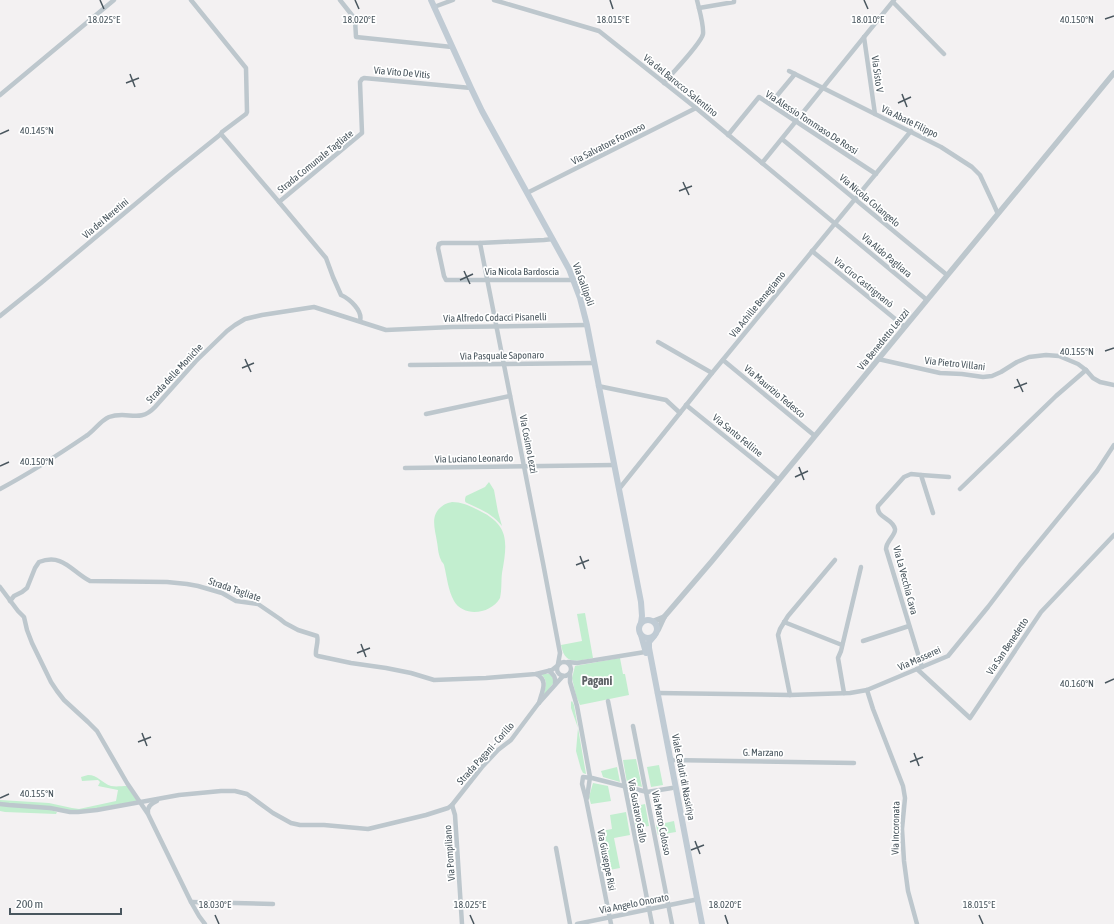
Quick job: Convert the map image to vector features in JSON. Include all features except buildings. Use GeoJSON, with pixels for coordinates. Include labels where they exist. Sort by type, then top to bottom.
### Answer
{"type":"FeatureCollection","features":[{"type":"Feature","properties":{"kind":"main road","name":"Via Gallipoli"},"geometry":{"type":"LineString","coordinates":[[431,0],[471,88],[553,238],[574,280],[580,298],[587,325],[641,602],[642,616],[638,630],[641,635]]}},
{"type":"Feature","properties":{"kind":"main road","name":"Via Gallipoli"},"geometry":{"type":"LineString","coordinates":[[641,602],[645,614],[656,624],[658,630]]}},
{"type":"Feature","properties":{"kind":"main road"},"geometry":{"type":"LineString","coordinates":[[641,622],[645,620],[652,620]]}},
{"type":"Feature","properties":{"kind":"main road"},"geometry":{"type":"LineString","coordinates":[[641,635],[647,638],[654,636],[658,630]]}},
{"type":"Feature","properties":{"kind":"main road","name":"Viale Caduti di Nassiriya"},"geometry":{"type":"LineString","coordinates":[[641,635],[698,924]]}},
{"type":"Feature","properties":{"kind":"main road","name":"Viale Caduti di Nassiriya"},"geometry":{"type":"LineString","coordinates":[[654,636],[649,642],[648,648],[702,924]]}},
{"type":"Feature","properties":{"kind":"street"},"geometry":{"type":"LineString","coordinates":[[0,95],[114,0]]}},
{"type":"Feature","properties":{"kind":"street"},"geometry":{"type":"LineString","coordinates":[[190,0],[246,68],[247,112],[221,134]]}},
{"type":"Feature","properties":{"kind":"street"},"geometry":{"type":"LineString","coordinates":[[340,0],[355,19],[356,37],[452,47]]}},
{"type":"Feature","properties":{"kind":"street"},"geometry":{"type":"LineString","coordinates":[[434,7],[453,0]]}},
{"type":"Feature","properties":{"kind":"street","name":"Via del Barocco Salentino"},"geometry":{"type":"LineString","coordinates":[[494,0],[600,30],[835,223]]}},
{"type":"Feature","properties":{"kind":"street"},"geometry":{"type":"LineString","coordinates":[[664,83],[696,46],[703,35],[703,26],[697,0]]}},
{"type":"Feature","properties":{"kind":"street"},"geometry":{"type":"LineString","coordinates":[[699,8],[734,2],[734,0]]}},
{"type":"Feature","properties":{"kind":"street"},"geometry":{"type":"LineString","coordinates":[[762,163],[894,1],[944,54]]}},
{"type":"Feature","properties":{"kind":"street","name":"Via Sisto V"},"geometry":{"type":"LineString","coordinates":[[864,37],[875,114]]}},
{"type":"Feature","properties":{"kind":"street","name":"Via Abate Filippo"},"geometry":{"type":"LineString","coordinates":[[789,71],[911,131],[941,147],[972,167],[984,183],[998,214]]}},
{"type":"Feature","properties":{"kind":"street","name":"Via Benedetto Leuzzi"},"geometry":{"type":"LineString","coordinates":[[658,630],[664,617],[779,480],[1114,73]]}},
{"type":"Feature","properties":{"kind":"street"},"geometry":{"type":"LineString","coordinates":[[770,104],[795,74]]}},
{"type":"Feature","properties":{"kind":"street","name":"Via Vito De Vitis"},"geometry":{"type":"LineString","coordinates":[[362,133],[360,82],[364,78],[471,88]]}},
{"type":"Feature","properties":{"kind":"street","name":"Via Alessio Tommaso De Rossi"},"geometry":{"type":"LineString","coordinates":[[728,135],[759,97],[876,174]]}},
{"type":"Feature","properties":{"kind":"street","name":"Via Salvatore Formoso"},"geometry":{"type":"LineString","coordinates":[[528,193],[696,108]]}},
{"type":"Feature","properties":{"kind":"street","name":"Via Achille Benegiamo"},"geometry":{"type":"LineString","coordinates":[[619,489],[712,373],[911,131]]}},
{"type":"Feature","properties":{"kind":"street","name":"Strada Comunale Tagliate"},"geometry":{"type":"LineString","coordinates":[[279,202],[362,133]]}},
{"type":"Feature","properties":{"kind":"street","name":"Strada Comunale Tagliate"},"geometry":{"type":"LineString","coordinates":[[221,134],[326,258],[332,277],[341,295],[346,297],[358,309],[361,318],[360,322]]}},
{"type":"Feature","properties":{"kind":"street","name":"Via dei Neretini"},"geometry":{"type":"LineString","coordinates":[[0,316],[221,134]]}},
{"type":"Feature","properties":{"kind":"street","name":"Via Nicola Colangelo"},"geometry":{"type":"LineString","coordinates":[[782,139],[947,275]]}},
{"type":"Feature","properties":{"kind":"street","name":"Via Aldo Pagliara"},"geometry":{"type":"LineString","coordinates":[[835,223],[927,300]]}},
{"type":"Feature","properties":{"kind":"street"},"geometry":{"type":"LineString","coordinates":[[480,243],[544,240],[553,238]]}},
{"type":"Feature","properties":{"kind":"street","name":"Via Nicola Bardoscia"},"geometry":{"type":"LineString","coordinates":[[480,243],[439,244],[438,248],[446,280],[574,280]]}},
{"type":"Feature","properties":{"kind":"street","name":"Via Cosimo Lezzi"},"geometry":{"type":"LineString","coordinates":[[480,243],[559,649],[560,657],[558,665]]}},
{"type":"Feature","properties":{"kind":"street","name":"Via Ciro Castrignanò"},"geometry":{"type":"LineString","coordinates":[[812,251],[905,327]]}},
{"type":"Feature","properties":{"kind":"street","name":"Strada delle Moniche"},"geometry":{"type":"LineString","coordinates":[[0,489],[71,447],[87,436],[102,421],[109,417],[119,415],[140,416],[147,414],[210,347],[227,331],[245,319],[314,307],[360,322]]}},
{"type":"Feature","properties":{"kind":"street","name":"Via Alfredo Codacci Pisanelli"},"geometry":{"type":"LineString","coordinates":[[360,322],[386,330],[496,326],[587,325]]}},
{"type":"Feature","properties":{"kind":"street"},"geometry":{"type":"LineString","coordinates":[[658,342],[712,373]]}},
{"type":"Feature","properties":{"kind":"street","name":"Via Pietro Villani"},"geometry":{"type":"LineString","coordinates":[[878,359],[940,373],[982,377],[992,376],[1029,357],[1046,355],[1059,356],[1078,364],[1093,378],[1100,382],[1114,385]]}},
{"type":"Feature","properties":{"kind":"street","name":"Via Maurizio Tedesco"},"geometry":{"type":"LineString","coordinates":[[723,360],[815,436]]}},
{"type":"Feature","properties":{"kind":"street","name":"Via Pasquale Saponaro"},"geometry":{"type":"LineString","coordinates":[[410,365],[594,363]]}},
{"type":"Feature","properties":{"kind":"street"},"geometry":{"type":"LineString","coordinates":[[960,489],[1056,396],[1086,370]]}},
{"type":"Feature","properties":{"kind":"street"},"geometry":{"type":"LineString","coordinates":[[598,386],[666,400],[680,413]]}},
{"type":"Feature","properties":{"kind":"street"},"geometry":{"type":"LineString","coordinates":[[426,414],[510,396]]}},
{"type":"Feature","properties":{"kind":"street","name":"Via Santo Felline"},"geometry":{"type":"LineString","coordinates":[[686,405],[779,480]]}},
{"type":"Feature","properties":{"kind":"street","name":"Via Masserei"},"geometry":{"type":"LineString","coordinates":[[657,693],[790,695],[844,693],[867,690],[948,656],[1097,471],[1114,446]]}},
{"type":"Feature","properties":{"kind":"street","name":"Via Luciano Leonardo"},"geometry":{"type":"LineString","coordinates":[[405,468],[614,465]]}},
{"type":"Feature","properties":{"kind":"street","name":"Via La Vecchia Cava"},"geometry":{"type":"LineString","coordinates":[[919,668],[909,626],[886,549],[887,542],[895,530],[892,524],[880,514],[878,506],[904,477],[911,474],[921,475]]}},
{"type":"Feature","properties":{"kind":"street"},"geometry":{"type":"LineString","coordinates":[[933,513],[921,475],[949,477]]}},
{"type":"Feature","properties":{"kind":"street","name":"Via San Benedetto"},"geometry":{"type":"LineString","coordinates":[[919,668],[970,718],[1040,612],[1114,535]]}},
{"type":"Feature","properties":{"kind":"street","name":"Strada Tagliate"},"geometry":{"type":"LineString","coordinates":[[10,600],[27,588],[39,562],[56,559],[90,580],[187,584],[222,593],[236,601],[258,604],[285,623],[298,630],[317,636],[316,656],[411,673],[434,680],[536,674],[555,669],[558,665]]}},
{"type":"Feature","properties":{"kind":"street"},"geometry":{"type":"LineString","coordinates":[[790,695],[778,635],[780,629],[788,616],[835,560]]}},
{"type":"Feature","properties":{"kind":"street"},"geometry":{"type":"LineString","coordinates":[[844,693],[838,658],[861,567]]}},
{"type":"Feature","properties":{"kind":"street"},"geometry":{"type":"LineString","coordinates":[[0,587],[24,617],[32,642],[57,691],[64,700],[97,732],[127,784],[148,814],[191,902],[205,924]]}},
{"type":"Feature","properties":{"kind":"street","name":"Via Benedetto Leuzzi"},"geometry":{"type":"LineString","coordinates":[[652,620],[664,617]]}},
{"type":"Feature","properties":{"kind":"street"},"geometry":{"type":"LineString","coordinates":[[784,622],[842,645]]}},
{"type":"Feature","properties":{"kind":"street"},"geometry":{"type":"LineString","coordinates":[[862,641],[909,626]]}},
{"type":"Feature","properties":{"kind":"street","name":"Via Cosimo Lezzi"},"geometry":{"type":"LineString","coordinates":[[559,649],[567,662]]}},
{"type":"Feature","properties":{"kind":"street"},"geometry":{"type":"LineString","coordinates":[[558,665],[562,662],[577,663],[645,652]]}},
{"type":"Feature","properties":{"kind":"street"},"geometry":{"type":"LineString","coordinates":[[567,662],[571,667]]}},
{"type":"Feature","properties":{"kind":"street"},"geometry":{"type":"LineString","coordinates":[[570,673],[571,667],[577,663]]}},
{"type":"Feature","properties":{"kind":"street","name":"Strada Pagani - Corillo"},"geometry":{"type":"LineString","coordinates":[[555,684],[558,679],[558,665]]}},
{"type":"Feature","properties":{"kind":"street"},"geometry":{"type":"LineString","coordinates":[[549,671],[555,676],[555,684]]}},
{"type":"Feature","properties":{"kind":"street"},"geometry":{"type":"LineString","coordinates":[[558,672],[563,676]]}},
{"type":"Feature","properties":{"kind":"street","name":"Strada Pagani - Corillo"},"geometry":{"type":"LineString","coordinates":[[0,804],[78,812],[179,795],[221,791],[242,792],[291,823],[300,825],[324,825],[368,829],[426,815],[443,810],[452,805],[479,770],[498,750],[511,740],[555,684],[563,676],[569,675],[570,673]]}},
{"type":"Feature","properties":{"kind":"street","name":"Via Giuseppe Risi"},"geometry":{"type":"LineString","coordinates":[[570,673],[571,685],[577,705],[590,777],[586,799]]}},
{"type":"Feature","properties":{"kind":"street"},"geometry":{"type":"LineString","coordinates":[[536,674],[541,677],[544,682],[538,704]]}},
{"type":"Feature","properties":{"kind":"street","name":"Via Giuseppe Risi"},"geometry":{"type":"LineString","coordinates":[[563,676],[571,685]]}},
{"type":"Feature","properties":{"kind":"street","name":"Via Incoronata"},"geometry":{"type":"LineString","coordinates":[[867,690],[903,786],[905,798],[902,829],[904,860],[908,891],[917,924]]}},
{"type":"Feature","properties":{"kind":"street","name":"Via Gustavo Gallo"},"geometry":{"type":"LineString","coordinates":[[608,701],[652,924]]}},
{"type":"Feature","properties":{"kind":"street","name":"Via Marco Colosso"},"geometry":{"type":"LineString","coordinates":[[633,726],[672,924]]}},
{"type":"Feature","properties":{"kind":"street","name":"G. Marzano"},"geometry":{"type":"LineString","coordinates":[[670,760],[854,763]]}},
{"type":"Feature","properties":{"kind":"street","name":"Via Giuseppe Risi"},"geometry":{"type":"LineString","coordinates":[[590,777],[583,777],[582,784],[611,924]]}},
{"type":"Feature","properties":{"kind":"street"},"geometry":{"type":"LineString","coordinates":[[590,777],[647,792],[672,788]]}},
{"type":"Feature","properties":{"kind":"street"},"geometry":{"type":"LineString","coordinates":[[148,814],[147,810],[150,805],[155,801],[164,798]]}},
{"type":"Feature","properties":{"kind":"street","name":"Via Pompiliano"},"geometry":{"type":"LineString","coordinates":[[452,805],[455,815],[462,924]]}},
{"type":"Feature","properties":{"kind":"street"},"geometry":{"type":"LineString","coordinates":[[556,848],[570,924]]}},
{"type":"Feature","properties":{"kind":"street","name":"Via Angelo Onorato"},"geometry":{"type":"LineString","coordinates":[[577,924],[694,900]]}},
{"type":"Feature","properties":{"kind":"street"},"geometry":{"type":"LineString","coordinates":[[191,902],[273,904]]}},
{"type":"Feature","properties":{"kind":"green space"},"geometry":{"type":"Polygon","coordinates":[[[489,482],[494,490],[502,526],[490,515],[465,501],[466,496],[485,487],[489,482]]]}},
{"type":"Feature","properties":{"kind":"green space"},"geometry":{"type":"Polygon","coordinates":[[[452,502],[467,505],[487,515],[495,521],[504,534],[505,551],[500,598],[490,608],[477,612],[464,610],[454,601],[449,588],[444,565],[439,555],[434,528],[435,514],[441,507],[452,502]]]}},
{"type":"Feature","properties":{"kind":"green space"},"geometry":{"type":"Polygon","coordinates":[[[585,613],[593,658],[577,661],[572,660],[565,656],[561,645],[582,641],[577,614],[585,613]]]}},
{"type":"Feature","properties":{"kind":"green space"},"geometry":{"type":"Polygon","coordinates":[[[620,658],[629,695],[580,705],[576,696],[572,678],[575,666],[620,658]]]}},
{"type":"Feature","properties":{"kind":"green space"},"geometry":{"type":"Polygon","coordinates":[[[541,674],[552,675],[554,682],[543,697],[546,682],[541,674]]]}},
{"type":"Feature","properties":{"kind":"green space"},"geometry":{"type":"Polygon","coordinates":[[[572,701],[574,705],[578,728],[571,708],[572,701]]]}},
{"type":"Feature","properties":{"kind":"green space"},"geometry":{"type":"Polygon","coordinates":[[[578,728],[586,774],[583,773],[581,769],[576,751],[578,728]]]}},
{"type":"Feature","properties":{"kind":"green space"},"geometry":{"type":"Polygon","coordinates":[[[636,759],[642,787],[627,783],[623,760],[636,759]]]}},
{"type":"Feature","properties":{"kind":"green space"},"geometry":{"type":"Polygon","coordinates":[[[659,765],[663,785],[651,787],[647,767],[659,765]]]}},
{"type":"Feature","properties":{"kind":"green space"},"geometry":{"type":"Polygon","coordinates":[[[617,767],[620,782],[603,777],[601,771],[617,767]]]}},
{"type":"Feature","properties":{"kind":"green space"},"geometry":{"type":"Polygon","coordinates":[[[88,775],[95,776],[111,786],[127,786],[137,801],[77,812],[0,803],[0,800],[49,803],[79,809],[116,801],[118,790],[98,786],[100,782],[98,780],[82,781],[81,777],[88,775]]]}},
{"type":"Feature","properties":{"kind":"green space"},"geometry":{"type":"Polygon","coordinates":[[[593,783],[608,786],[611,801],[591,804],[589,797],[593,783]]]}},
{"type":"Feature","properties":{"kind":"green space"},"geometry":{"type":"Polygon","coordinates":[[[645,804],[649,826],[636,828],[632,807],[645,804]]]}},
{"type":"Feature","properties":{"kind":"green space"},"geometry":{"type":"Polygon","coordinates":[[[0,805],[47,809],[57,812],[56,814],[5,812],[0,811],[0,805]]]}},
{"type":"Feature","properties":{"kind":"green space"},"geometry":{"type":"Polygon","coordinates":[[[626,812],[630,835],[614,838],[620,868],[604,871],[596,832],[612,829],[610,815],[626,812]]]}},
{"type":"Feature","properties":{"kind":"green space"},"geometry":{"type":"Polygon","coordinates":[[[674,821],[676,832],[658,835],[656,825],[674,821]]]}},
{"type":"Feature","properties":{"kind":"district","name":"Pagani"},"geometry":{"type":"Point","coordinates":[597,681]}}]}
